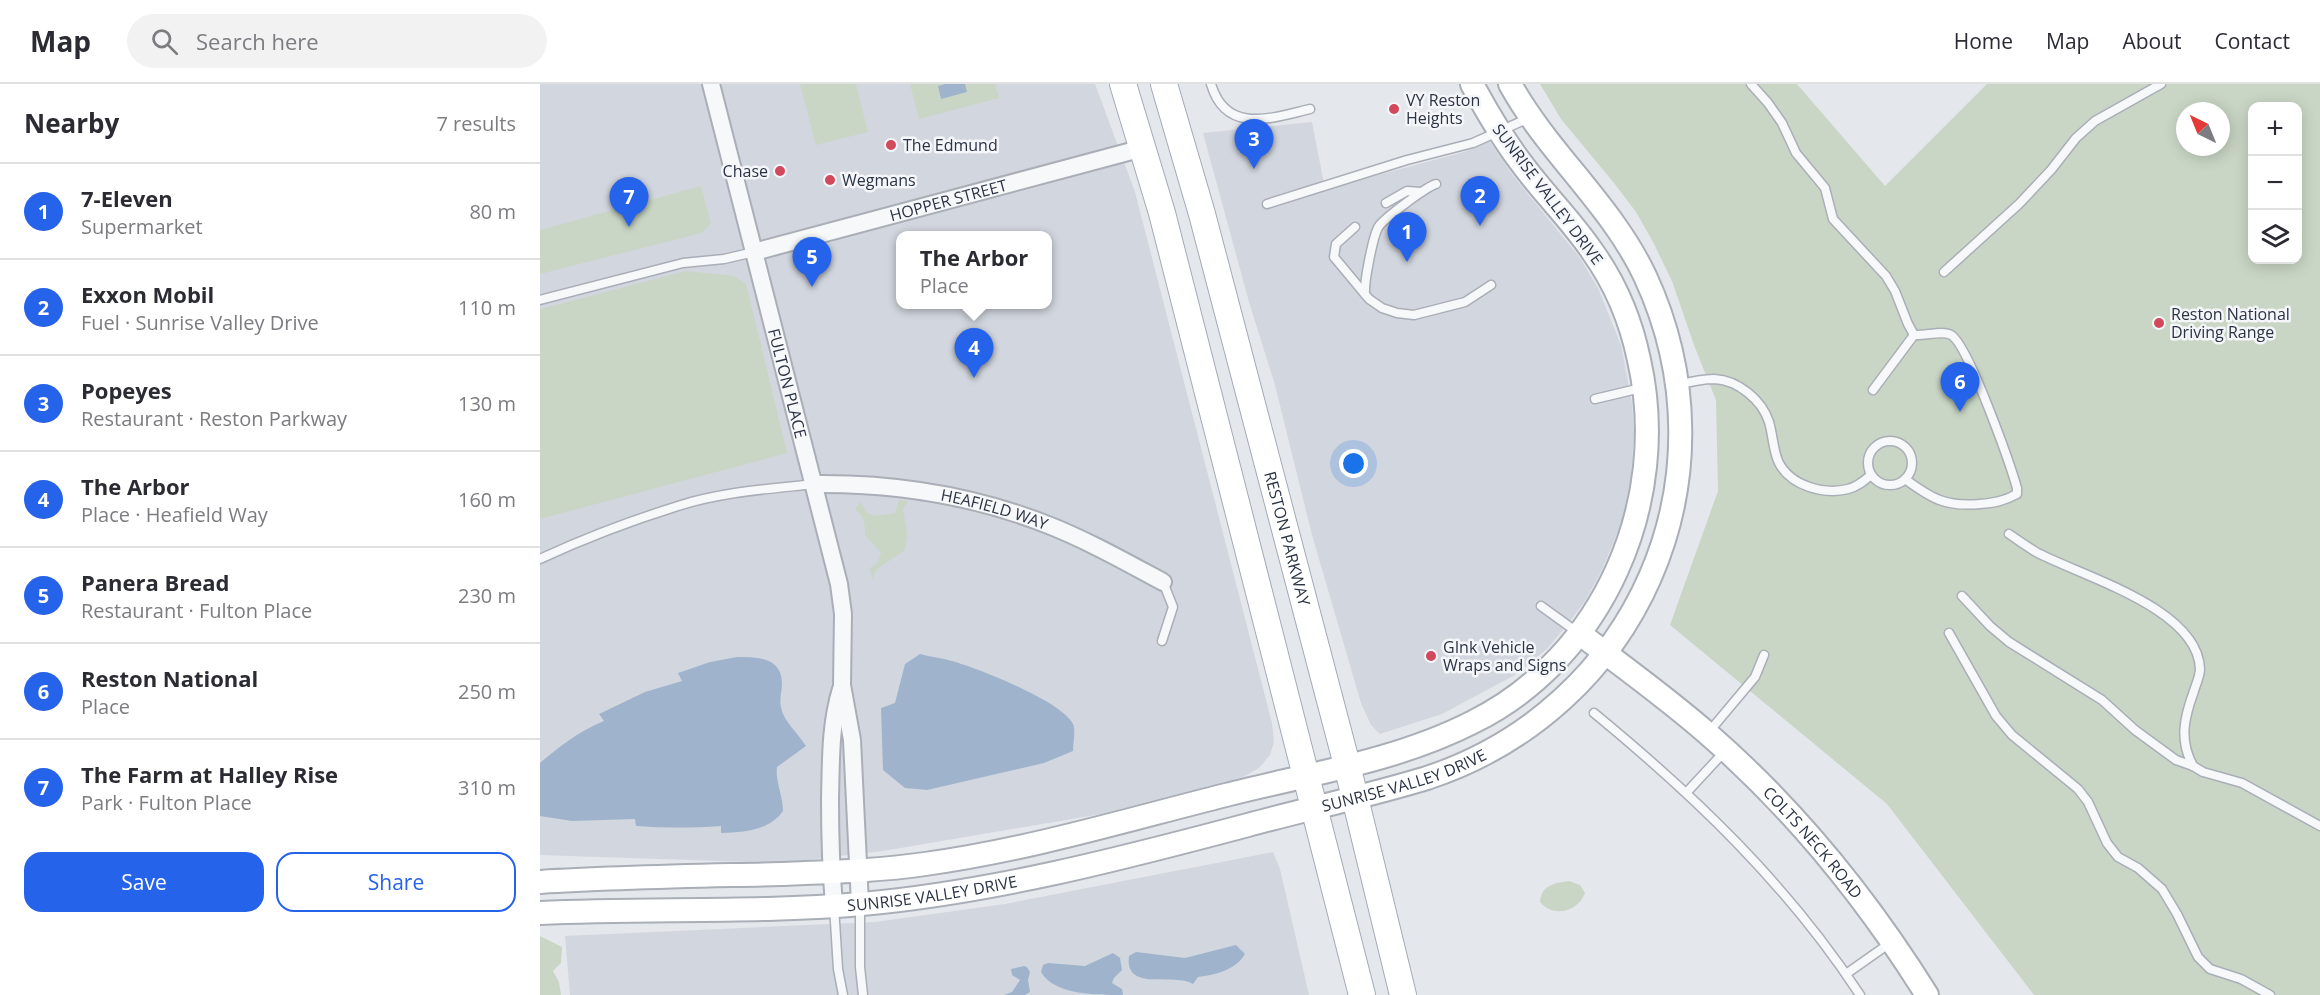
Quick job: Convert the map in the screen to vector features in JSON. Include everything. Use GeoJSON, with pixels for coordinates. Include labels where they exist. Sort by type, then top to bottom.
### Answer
{"type":"FeatureCollection","features":[{"type":"Feature","properties":{"kind":"main road"},"geometry":{"type":"LineString","coordinates":[[1123,84],[1162,213],[1362,995]]}},
{"type":"Feature","properties":{"kind":"main road","name":"RESTON PARKWAY"},"geometry":{"type":"LineString","coordinates":[[1164,84],[1202,214],[1347,765],[1404,995]]}},
{"type":"Feature","properties":{"kind":"main road","name":"SUNRISE VALLEY DRIVE"},"geometry":{"type":"LineString","coordinates":[[540,882],[831,872],[924,864],[1006,850],[1347,765],[1431,740],[1476,721],[1532,682],[1579,633],[1596,609],[1615,576],[1635,525],[1647,457],[1645,388],[1632,335],[1606,273],[1591,249],[1526,170],[1499,131],[1472,84]]}},
{"type":"Feature","properties":{"kind":"main road","name":"SUNRISE VALLEY DRIVE"},"geometry":{"type":"LineString","coordinates":[[540,913],[860,904],[945,894],[1036,878],[1354,798],[1449,771],[1490,752],[1549,712],[1590,674],[1606,654],[1639,601],[1655,564],[1670,519],[1680,453],[1677,385],[1664,327],[1651,290],[1634,254],[1604,209],[1557,154],[1530,117],[1510,84]]}},
{"type":"Feature","properties":{"kind":"main road","name":"COLTS NECK ROAD"},"geometry":{"type":"LineString","coordinates":[[1579,633],[1726,750],[1804,832],[1857,894],[1892,941],[1927,995]]}},
{"type":"Feature","properties":{"kind":"street","name":"FULTON PLACE"},"geometry":{"type":"LineString","coordinates":[[711,84],[839,584],[843,614],[842,685],[852,740],[860,904]]}},
{"type":"Feature","properties":{"kind":"street","name":"HOPPER STREET"},"geometry":{"type":"LineString","coordinates":[[754,252],[1143,148]]}},
{"type":"Feature","properties":{"kind":"street","name":"HEAFIELD WAY"},"geometry":{"type":"LineString","coordinates":[[814,484],[862,483],[914,489],[982,504],[1044,523],[1163,582]]}},
{"type":"Feature","properties":{"kind":"street","name":"FULTON PLACE"},"geometry":{"type":"LineString","coordinates":[[834,905],[831,872],[832,730],[842,685]]}},
{"type":"Feature","properties":{"kind":"lane"},"geometry":{"type":"LineString","coordinates":[[1211,84],[1224,108],[1243,119],[1270,118],[1310,109]]}},
{"type":"Feature","properties":{"kind":"lane"},"geometry":{"type":"LineString","coordinates":[[1751,84],[1782,123],[1796,153],[1825,188],[1833,219],[1886,276],[1914,335]]}},
{"type":"Feature","properties":{"kind":"lane"},"geometry":{"type":"LineString","coordinates":[[1944,272],[2019,204],[2051,170],[2076,138],[2095,121],[2161,84]]}},
{"type":"Feature","properties":{"kind":"lane"},"geometry":{"type":"LineString","coordinates":[[1267,204],[1407,160],[1473,143],[1530,117]]}},
{"type":"Feature","properties":{"kind":"lane"},"geometry":{"type":"LineString","coordinates":[[1365,295],[1366,277],[1379,226],[1421,192],[1436,184]]}},
{"type":"Feature","properties":{"kind":"lane"},"geometry":{"type":"LineString","coordinates":[[1386,203],[1407,191],[1421,192]]}},
{"type":"Feature","properties":{"kind":"lane"},"geometry":{"type":"LineString","coordinates":[[1355,227],[1339,240],[1333,254],[1338,264],[1365,295],[1382,308],[1414,315],[1471,300],[1491,285]]}},
{"type":"Feature","properties":{"kind":"lane"},"geometry":{"type":"LineString","coordinates":[[540,300],[683,263],[724,260],[754,252]]}},
{"type":"Feature","properties":{"kind":"lane"},"geometry":{"type":"LineString","coordinates":[[1905,479],[1939,501],[1961,506],[2003,501],[2017,494],[2002,440],[1956,338],[1946,332],[1927,336],[1914,335]]}},
{"type":"Feature","properties":{"kind":"lane"},"geometry":{"type":"LineString","coordinates":[[1873,390],[1914,335]]}},
{"type":"Feature","properties":{"kind":"lane"},"geometry":{"type":"LineString","coordinates":[[1677,385],[1714,379],[1729,382],[1742,389],[1754,399],[1769,421],[1779,463],[1788,474],[1811,489],[1848,489],[1871,475]]}},
{"type":"Feature","properties":{"kind":"lane"},"geometry":{"type":"LineString","coordinates":[[1595,399],[1645,388]]}},
{"type":"Feature","properties":{"kind":"lane"},"geometry":{"type":"LineString","coordinates":[[1894,441],[1905,447],[1911,455],[1911,470],[1905,479],[1888,485],[1879,482],[1871,475],[1868,462],[1873,448],[1883,442],[1894,441]]}},
{"type":"Feature","properties":{"kind":"lane"},"geometry":{"type":"LineString","coordinates":[[540,559],[592,535],[678,505],[742,492],[814,484]]}},
{"type":"Feature","properties":{"kind":"lane"},"geometry":{"type":"LineString","coordinates":[[2009,534],[2036,552],[2130,594],[2157,610],[2187,636],[2197,649],[2200,672],[2183,729],[2187,755],[2193,766]]}},
{"type":"Feature","properties":{"kind":"lane"},"geometry":{"type":"LineString","coordinates":[[1162,641],[1173,607],[1163,582]]}},
{"type":"Feature","properties":{"kind":"lane"},"geometry":{"type":"LineString","coordinates":[[1962,596],[1990,626],[2009,642],[2102,700],[2135,730],[2176,760],[2242,783],[2320,826]]}},
{"type":"Feature","properties":{"kind":"lane"},"geometry":{"type":"LineString","coordinates":[[1541,606],[1579,633]]}},
{"type":"Feature","properties":{"kind":"lane"},"geometry":{"type":"LineString","coordinates":[[1949,633],[1996,716],[2012,735],[2078,789],[2088,802],[2107,843],[2118,857],[2138,868],[2162,889],[2198,957],[2210,969],[2241,979],[2270,995]]}},
{"type":"Feature","properties":{"kind":"lane"},"geometry":{"type":"LineString","coordinates":[[1708,734],[1755,677],[1764,655]]}},
{"type":"Feature","properties":{"kind":"lane"},"geometry":{"type":"LineString","coordinates":[[1594,713],[1687,792],[1781,890],[1860,995]]}},
{"type":"Feature","properties":{"kind":"lane"},"geometry":{"type":"LineString","coordinates":[[1687,792],[1726,750]]}},
{"type":"Feature","properties":{"kind":"lane"},"geometry":{"type":"LineString","coordinates":[[860,904],[860,967],[863,995]]}},
{"type":"Feature","properties":{"kind":"lane"},"geometry":{"type":"LineString","coordinates":[[834,905],[838,969],[843,995]]}},
{"type":"Feature","properties":{"kind":"lane"},"geometry":{"type":"LineString","coordinates":[[1846,974],[1892,941]]}},
{"type":"Feature","properties":{"kind":"shaded area"},"geometry":{"type":"Polygon","coordinates":[[[540,84],[1095,84],[1135,192],[1272,723],[1274,742],[1270,755],[1259,768],[1243,777],[1101,814],[883,851],[780,863],[540,855],[540,84]]]}},
{"type":"Feature","properties":{"kind":"shaded area"},"geometry":{"type":"Polygon","coordinates":[[[1312,122],[1325,189],[1464,152],[1489,141],[1515,178],[1580,258],[1598,288],[1621,345],[1632,403],[1634,435],[1631,476],[1622,521],[1602,570],[1585,601],[1567,625],[1547,649],[1513,676],[1442,714],[1380,734],[1371,725],[1361,703],[1312,535],[1275,385],[1249,302],[1203,133],[1312,122]]]}},
{"type":"Feature","properties":{"kind":"shaded area"},"geometry":{"type":"Polygon","coordinates":[[[1273,852],[1280,869],[1309,995],[570,995],[565,936],[875,922],[1005,904],[1273,852]]]}},
{"type":"Feature","properties":{"kind":"green space"},"geometry":{"type":"Polygon","coordinates":[[[800,84],[856,84],[868,132],[816,145],[800,84]]]}},
{"type":"Feature","properties":{"kind":"green space"},"geometry":{"type":"Polygon","coordinates":[[[910,84],[995,84],[999,98],[919,119],[910,84]]]}},
{"type":"Feature","properties":{"kind":"green space"},"geometry":{"type":"Polygon","coordinates":[[[1540,84],[1797,84],[1885,186],[1987,84],[2320,84],[2320,995],[2034,995],[1887,804],[1670,625],[1718,491],[1716,400],[1672,281],[1636,212],[1561,119],[1540,84]]]}},
{"type":"Feature","properties":{"kind":"green space"},"geometry":{"type":"Polygon","coordinates":[[[701,186],[711,224],[701,233],[540,274],[540,230],[701,186]]]}},
{"type":"Feature","properties":{"kind":"green space"},"geometry":{"type":"Polygon","coordinates":[[[686,271],[734,276],[746,284],[787,453],[540,519],[540,309],[686,271]]]}},
{"type":"Feature","properties":{"kind":"green space"},"geometry":{"type":"Polygon","coordinates":[[[899,500],[908,501],[903,509],[907,534],[905,550],[877,569],[872,579],[870,568],[878,562],[881,553],[865,535],[863,520],[855,509],[861,502],[867,513],[875,516],[895,513],[899,500]]]}},
{"type":"Feature","properties":{"kind":"green space"},"geometry":{"type":"Polygon","coordinates":[[[1569,881],[1580,885],[1585,893],[1577,905],[1565,911],[1558,911],[1545,907],[1540,902],[1546,888],[1569,881]]]}},
{"type":"Feature","properties":{"kind":"green space"},"geometry":{"type":"Polygon","coordinates":[[[540,936],[562,947],[561,963],[553,971],[559,982],[561,995],[540,995],[540,936]]]}},
{"type":"Feature","properties":{"kind":"water"},"geometry":{"type":"Polygon","coordinates":[[[965,84],[967,92],[941,99],[938,86],[965,84]]]}},
{"type":"Feature","properties":{"kind":"water"},"geometry":{"type":"Polygon","coordinates":[[[920,654],[952,661],[980,671],[1018,686],[1053,705],[1073,724],[1073,751],[1044,763],[927,790],[905,788],[883,770],[881,708],[895,703],[905,664],[920,654]]]}},
{"type":"Feature","properties":{"kind":"water"},"geometry":{"type":"Polygon","coordinates":[[[737,657],[760,658],[778,668],[782,684],[780,701],[782,712],[806,746],[777,767],[783,811],[771,823],[755,829],[721,833],[721,826],[647,827],[636,826],[635,819],[572,821],[540,816],[540,763],[570,739],[604,721],[599,714],[645,692],[682,681],[678,673],[710,662],[737,657]]]}},
{"type":"Feature","properties":{"kind":"water"},"geometry":{"type":"Polygon","coordinates":[[[1236,945],[1245,954],[1241,960],[1231,968],[1198,977],[1193,984],[1185,981],[1142,978],[1134,974],[1130,967],[1129,956],[1136,952],[1185,958],[1236,945]]]}},
{"type":"Feature","properties":{"kind":"water"},"geometry":{"type":"Polygon","coordinates":[[[1113,953],[1120,958],[1122,970],[1112,983],[1122,989],[1123,995],[1089,994],[1066,989],[1047,980],[1041,972],[1043,965],[1048,963],[1085,966],[1113,953]]]}},
{"type":"Feature","properties":{"kind":"water"},"geometry":{"type":"Polygon","coordinates":[[[1024,966],[1030,972],[1028,980],[1030,992],[1025,995],[1004,995],[1012,992],[1020,980],[1012,975],[1011,969],[1024,966]]]}},
{"type":"Feature","properties":{"kind":"place","name":"VY Reston Heights"},"geometry":{"type":"Point","coordinates":[1394,109]}},
{"type":"Feature","properties":{"kind":"place","name":"The Edmund"},"geometry":{"type":"Point","coordinates":[891,145]}},
{"type":"Feature","properties":{"kind":"place","name":"Popeyes"},"geometry":{"type":"Point","coordinates":[1254,169]}},
{"type":"Feature","properties":{"kind":"place","name":"Chase"},"geometry":{"type":"Point","coordinates":[780,171]}},
{"type":"Feature","properties":{"kind":"place","name":"Wegmans"},"geometry":{"type":"Point","coordinates":[830,180]}},
{"type":"Feature","properties":{"kind":"place","name":"Exxon Mobil"},"geometry":{"type":"Point","coordinates":[1480,226]}},
{"type":"Feature","properties":{"kind":"place","name":"The Farm at Halley Rise"},"geometry":{"type":"Point","coordinates":[629,227]}},
{"type":"Feature","properties":{"kind":"place","name":"7-Eleven"},"geometry":{"type":"Point","coordinates":[1407,262]}},
{"type":"Feature","properties":{"kind":"place","name":"Panera Bread"},"geometry":{"type":"Point","coordinates":[812,287]}},
{"type":"Feature","properties":{"kind":"place","name":"Reston National Driving Range"},"geometry":{"type":"Point","coordinates":[2159,323]}},
{"type":"Feature","properties":{"kind":"place","name":"The Arbor"},"geometry":{"type":"Point","coordinates":[974,378]}},
{"type":"Feature","properties":{"kind":"place","name":"Reston National"},"geometry":{"type":"Point","coordinates":[1960,412]}},
{"type":"Feature","properties":{"kind":"place","name":"GInk Vehicle Wraps and Signs"},"geometry":{"type":"Point","coordinates":[1431,656]}}]}
